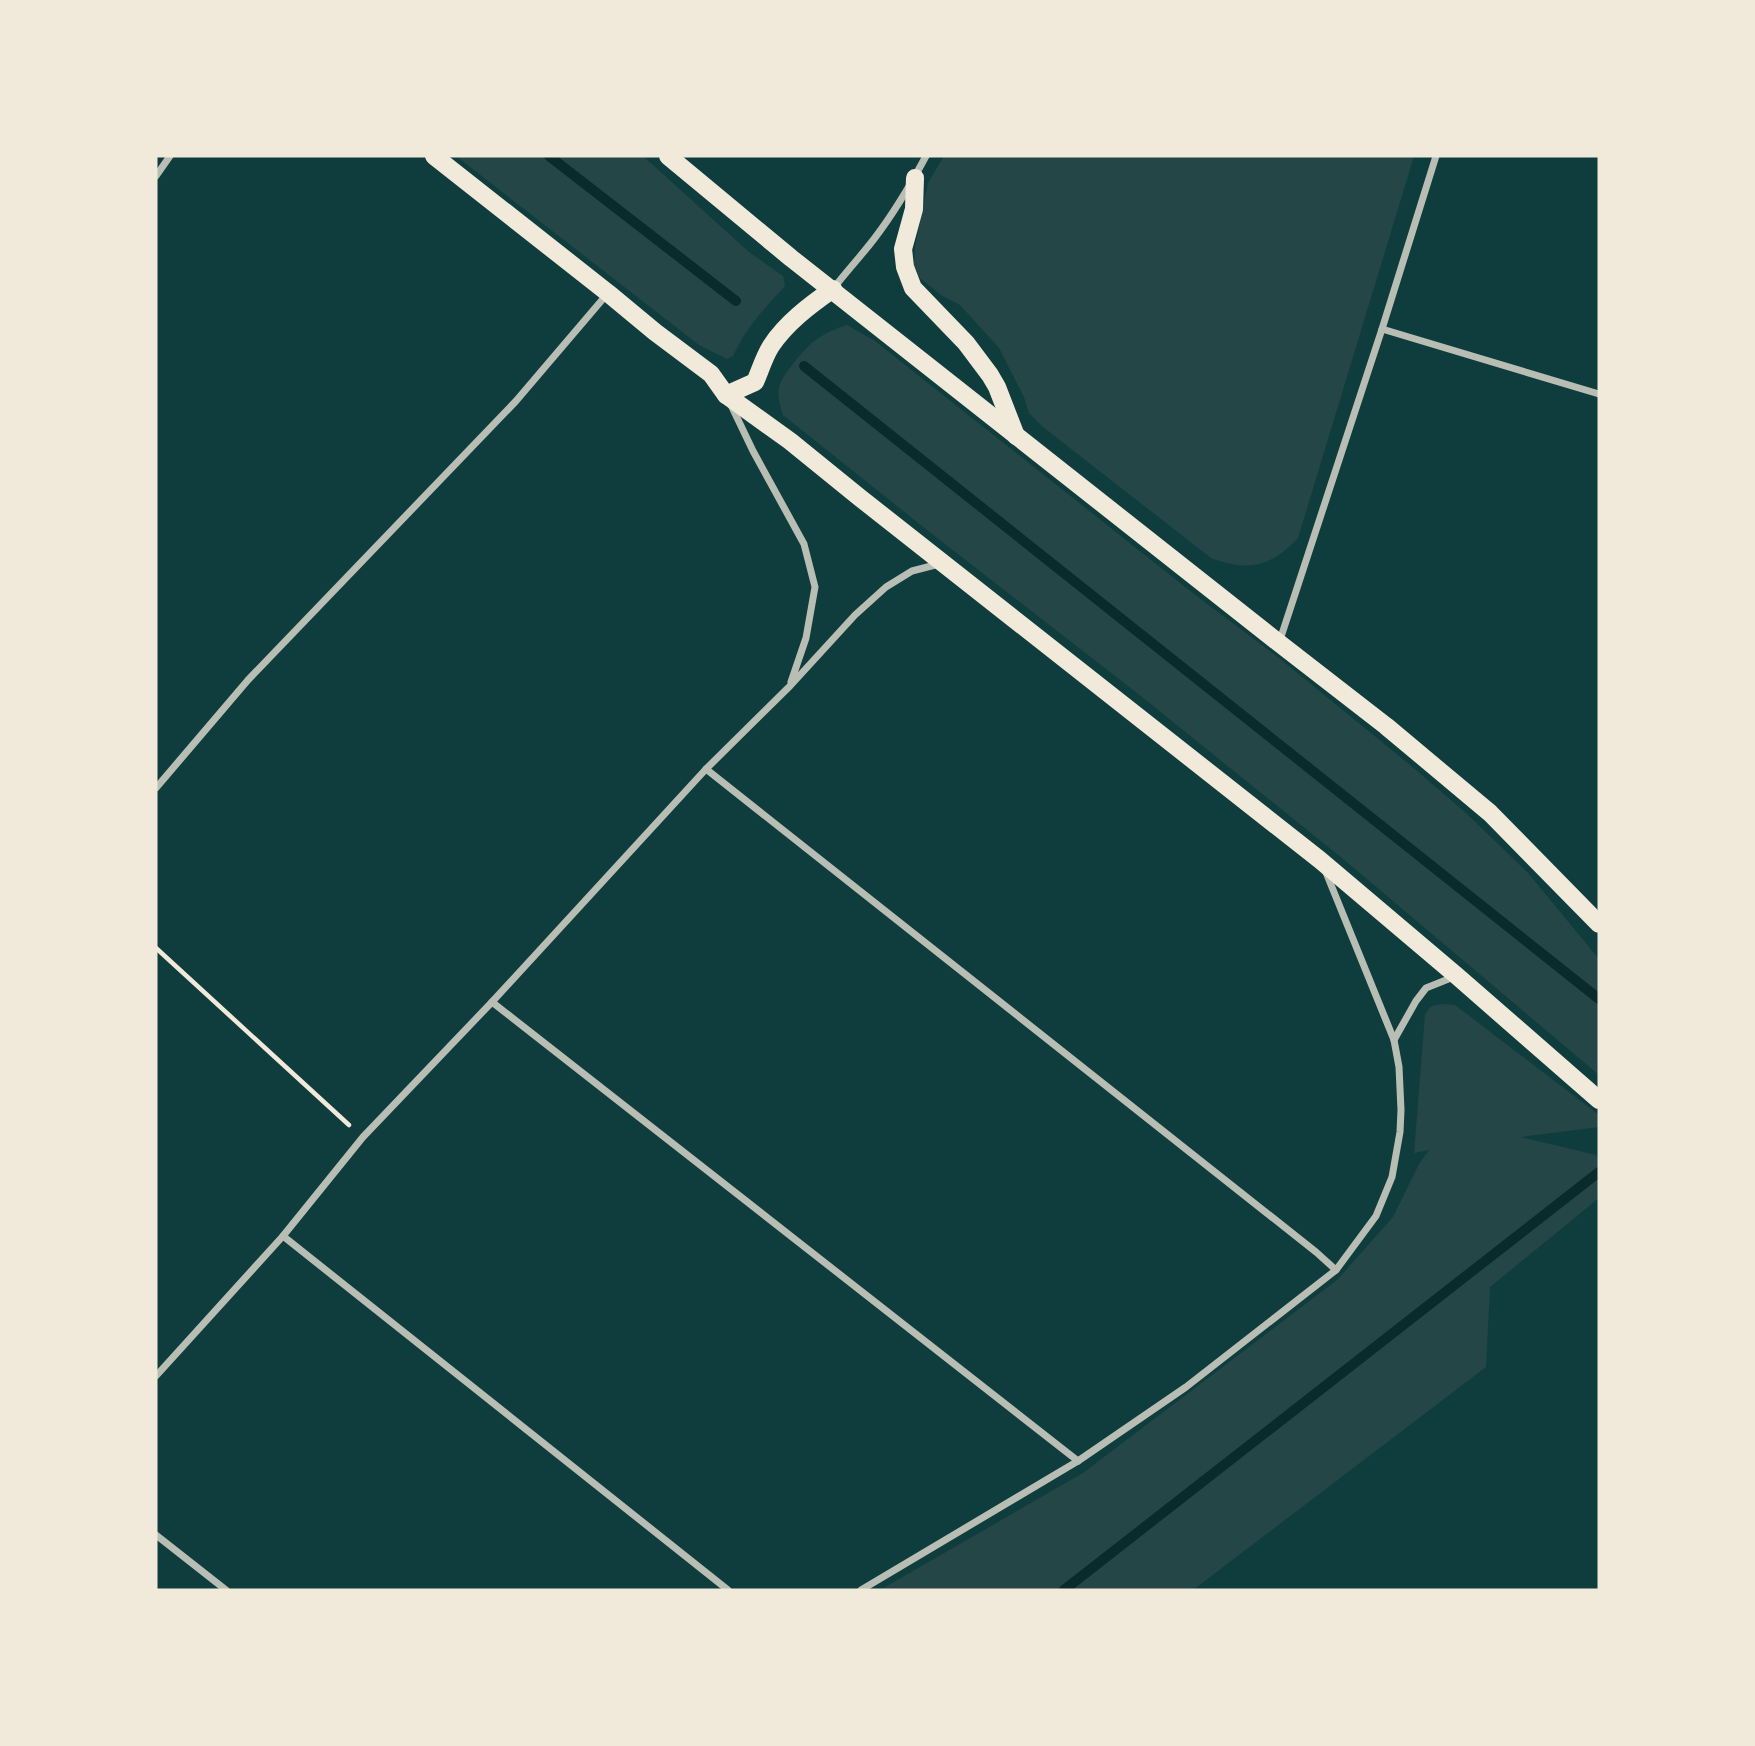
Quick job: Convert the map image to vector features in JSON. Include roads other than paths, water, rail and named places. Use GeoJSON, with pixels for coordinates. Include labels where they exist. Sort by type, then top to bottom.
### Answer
{"type":"FeatureCollection","features":[{"type":"Feature","properties":{"kind":"main road"},"geometry":{"type":"LineString","coordinates":[[434,156],[711,374],[726,394],[790,441],[1320,860],[1599,1100]]}},
{"type":"Feature","properties":{"kind":"main road"},"geometry":{"type":"LineString","coordinates":[[668,156],[1016,436],[1386,726],[1490,813],[1599,924]]}},
{"type":"Feature","properties":{"kind":"main road"},"geometry":{"type":"LineString","coordinates":[[915,178],[914,209],[903,249],[905,267],[913,288],[966,343],[990,374],[1016,436]]}},
{"type":"Feature","properties":{"kind":"main road"},"geometry":{"type":"LineString","coordinates":[[726,394],[755,382],[770,347],[809,306],[833,289]]}},
{"type":"Feature","properties":{"kind":"street"},"geometry":{"type":"LineString","coordinates":[[156,176],[170,156]]}},
{"type":"Feature","properties":{"kind":"street"},"geometry":{"type":"LineString","coordinates":[[833,289],[874,239],[915,178],[926,156]]}},
{"type":"Feature","properties":{"kind":"street"},"geometry":{"type":"LineString","coordinates":[[1279,643],[1436,156]]}},
{"type":"Feature","properties":{"kind":"street"},"geometry":{"type":"LineString","coordinates":[[156,788],[248,680],[516,401],[608,293]]}},
{"type":"Feature","properties":{"kind":"street"},"geometry":{"type":"LineString","coordinates":[[1382,329],[1599,394]]}},
{"type":"Feature","properties":{"kind":"street"},"geometry":{"type":"LineString","coordinates":[[726,394],[753,452],[804,544],[815,587],[806,638],[790,686]]}},
{"type":"Feature","properties":{"kind":"street"},"geometry":{"type":"LineString","coordinates":[[156,1376],[283,1236],[363,1137],[492,1002],[706,769],[790,686],[832,638],[886,587],[912,571],[943,562]]}},
{"type":"Feature","properties":{"kind":"street"},"geometry":{"type":"LineString","coordinates":[[706,769],[1336,1270]]}},
{"type":"Feature","properties":{"kind":"street"},"geometry":{"type":"LineString","coordinates":[[861,1590],[1078,1461],[1186,1387],[1336,1270],[1376,1216],[1392,1177],[1397,1156],[1401,1121],[1399,1067],[1394,1041],[1320,860]]}},
{"type":"Feature","properties":{"kind":"street"},"geometry":{"type":"LineString","coordinates":[[1394,1041],[1416,1000],[1426,988],[1457,976]]}},
{"type":"Feature","properties":{"kind":"street"},"geometry":{"type":"LineString","coordinates":[[492,1002],[1078,1461]]}},
{"type":"Feature","properties":{"kind":"street"},"geometry":{"type":"LineString","coordinates":[[283,1236],[728,1590]]}},
{"type":"Feature","properties":{"kind":"street"},"geometry":{"type":"LineString","coordinates":[[156,1535],[226,1590]]}},
{"type":"Feature","properties":{"kind":"waterway"},"geometry":{"type":"LineString","coordinates":[[549,156],[736,301]]}},
{"type":"Feature","properties":{"kind":"waterway"},"geometry":{"type":"LineString","coordinates":[[804,366],[1599,999]]}},
{"type":"Feature","properties":{"kind":"waterway"},"geometry":{"type":"LineString","coordinates":[[1064,1590],[1599,1172]]}}]}
